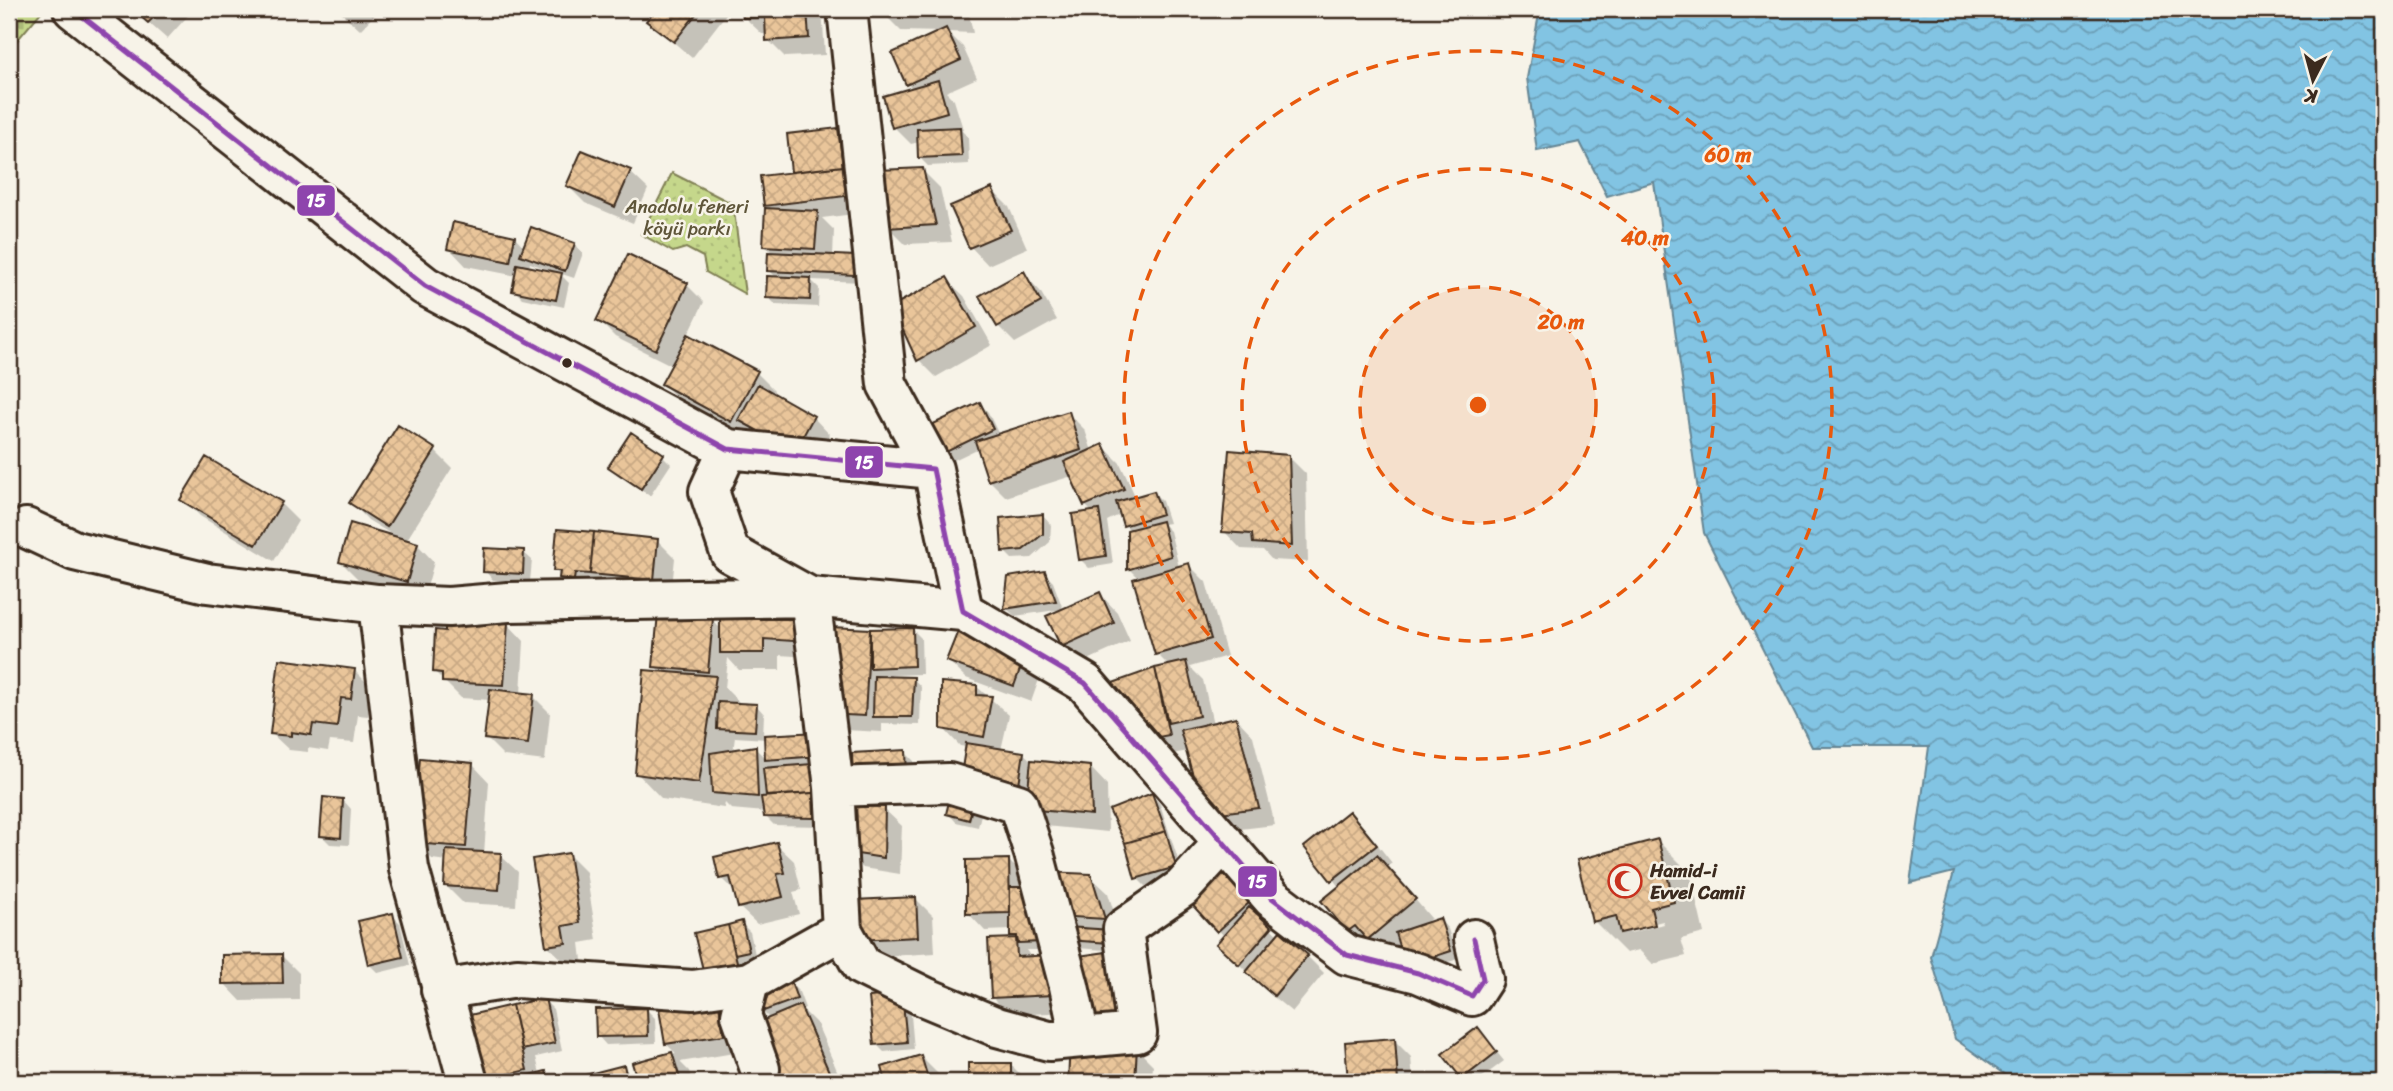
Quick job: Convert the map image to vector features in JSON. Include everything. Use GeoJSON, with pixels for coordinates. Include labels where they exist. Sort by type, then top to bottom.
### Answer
{"type":"FeatureCollection","features":[{"type":"Feature","properties":{"kind":"street"},"geometry":{"type":"LineString","coordinates":[[73,9],[425,286],[728,449],[933,469]]}},
{"type":"Feature","properties":{"kind":"street"},"geometry":{"type":"LineString","coordinates":[[847,9],[887,384],[933,469],[963,611]]}},
{"type":"Feature","properties":{"kind":"street"},"geometry":{"type":"LineString","coordinates":[[728,449],[709,491],[730,553],[810,597]]}},
{"type":"Feature","properties":{"kind":"street"},"geometry":{"type":"LineString","coordinates":[[26,528],[75,551],[207,583],[378,604],[449,607],[508,603],[810,597],[963,611],[1085,683],[1272,898],[1347,955],[1418,974],[1472,996],[1483,979],[1474,939]]}},
{"type":"Feature","properties":{"kind":"street"},"geometry":{"type":"LineString","coordinates":[[810,597],[834,787],[842,930],[862,966],[925,997],[997,1027],[1049,1041],[1137,1033],[1123,929],[1182,888],[1224,842]]}},
{"type":"Feature","properties":{"kind":"street"},"geometry":{"type":"LineString","coordinates":[[378,604],[409,869],[468,1082]]}},
{"type":"Feature","properties":{"kind":"street"},"geometry":{"type":"LineString","coordinates":[[834,787],[949,783],[1018,804],[1034,853],[1080,1038]]}},
{"type":"Feature","properties":{"kind":"street"},"geometry":{"type":"LineString","coordinates":[[441,990],[517,978],[693,990],[749,982],[842,930]]}},
{"type":"Feature","properties":{"kind":"street"},"geometry":{"type":"LineString","coordinates":[[749,982],[741,1015],[760,1069]]}},
{"type":"Feature","properties":{"kind":"green space"},"geometry":{"type":"Polygon","coordinates":[[[9,9],[38,9],[41,12],[9,50],[9,9]]]}},
{"type":"Feature","properties":{"kind":"green space","name":"Anadolu feneri köyü parkı"},"geometry":{"type":"Polygon","coordinates":[[[672,173],[733,204],[745,294],[706,272],[703,257],[686,248],[673,252],[641,234],[672,173]]]}},
{"type":"Feature","properties":{"kind":"water"},"geometry":{"type":"Polygon","coordinates":[[[1540,9],[2384,9],[2384,1082],[2015,1082],[1955,1039],[1931,957],[1954,872],[1910,883],[1929,747],[1812,747],[1704,533],[1654,182],[1607,196],[1580,142],[1537,151],[1527,78],[1540,9]]]}},
{"type":"Feature","properties":{"kind":"building"},"geometry":{"type":"Polygon","coordinates":[[[132,9],[162,9],[148,23],[132,9]]]}},
{"type":"Feature","properties":{"kind":"building"},"geometry":{"type":"Polygon","coordinates":[[[656,9],[700,9],[674,42],[646,21],[656,9]]]}},
{"type":"Feature","properties":{"kind":"building"},"geometry":{"type":"Polygon","coordinates":[[[742,9],[807,9],[809,38],[766,41],[765,17],[743,18],[742,9]]]}},
{"type":"Feature","properties":{"kind":"building"},"geometry":{"type":"Polygon","coordinates":[[[881,9],[956,9],[957,16],[882,15],[881,9]]]}},
{"type":"Feature","properties":{"kind":"building"},"geometry":{"type":"Polygon","coordinates":[[[946,28],[961,60],[906,85],[892,53],[946,28]]]}},
{"type":"Feature","properties":{"kind":"building"},"geometry":{"type":"Polygon","coordinates":[[[938,80],[947,112],[892,128],[883,96],[938,80]]]}},
{"type":"Feature","properties":{"kind":"building"},"geometry":{"type":"Polygon","coordinates":[[[960,127],[962,156],[918,158],[917,129],[960,127]]]}},
{"type":"Feature","properties":{"kind":"building"},"geometry":{"type":"Polygon","coordinates":[[[838,128],[843,166],[791,172],[787,134],[838,128]]]}},
{"type":"Feature","properties":{"kind":"building"},"geometry":{"type":"Polygon","coordinates":[[[582,150],[631,170],[615,207],[566,186],[582,150]]]}},
{"type":"Feature","properties":{"kind":"building"},"geometry":{"type":"Polygon","coordinates":[[[843,166],[846,196],[764,206],[760,176],[843,166]]]}},
{"type":"Feature","properties":{"kind":"building"},"geometry":{"type":"Polygon","coordinates":[[[923,168],[936,225],[886,228],[879,170],[923,168]]]}},
{"type":"Feature","properties":{"kind":"building"},"geometry":{"type":"Polygon","coordinates":[[[992,188],[1011,230],[969,248],[950,206],[992,188]]]}},
{"type":"Feature","properties":{"kind":"building"},"geometry":{"type":"Polygon","coordinates":[[[765,208],[818,211],[815,249],[763,246],[765,208]]]}},
{"type":"Feature","properties":{"kind":"building"},"geometry":{"type":"Polygon","coordinates":[[[453,222],[515,236],[510,262],[447,249],[453,222]]]}},
{"type":"Feature","properties":{"kind":"building"},"geometry":{"type":"Polygon","coordinates":[[[531,227],[575,243],[565,271],[520,255],[531,227]]]}},
{"type":"Feature","properties":{"kind":"building"},"geometry":{"type":"Polygon","coordinates":[[[768,252],[856,256],[855,275],[767,271],[768,252]]]}},
{"type":"Feature","properties":{"kind":"building"},"geometry":{"type":"Polygon","coordinates":[[[628,254],[688,283],[656,350],[596,321],[628,254]]]}},
{"type":"Feature","properties":{"kind":"building"},"geometry":{"type":"Polygon","coordinates":[[[517,264],[562,273],[556,300],[512,291],[517,264]]]}},
{"type":"Feature","properties":{"kind":"building"},"geometry":{"type":"Polygon","coordinates":[[[1024,271],[1041,302],[997,327],[979,296],[1024,271]]]}},
{"type":"Feature","properties":{"kind":"building"},"geometry":{"type":"Polygon","coordinates":[[[767,276],[811,278],[810,300],[766,298],[767,276]]]}},
{"type":"Feature","properties":{"kind":"building"},"geometry":{"type":"Polygon","coordinates":[[[947,277],[976,327],[917,361],[892,306],[947,277]]]}},
{"type":"Feature","properties":{"kind":"building"},"geometry":{"type":"Polygon","coordinates":[[[688,334],[758,371],[731,422],[661,384],[688,334]]]}},
{"type":"Feature","properties":{"kind":"building"},"geometry":{"type":"Polygon","coordinates":[[[758,384],[814,416],[795,451],[738,420],[758,384]]]}},
{"type":"Feature","properties":{"kind":"building"},"geometry":{"type":"Polygon","coordinates":[[[980,402],[993,429],[942,454],[929,426],[980,402]]]}},
{"type":"Feature","properties":{"kind":"building"},"geometry":{"type":"Polygon","coordinates":[[[1069,411],[1081,450],[988,481],[975,441],[1069,411]]]}},
{"type":"Feature","properties":{"kind":"building"},"geometry":{"type":"Polygon","coordinates":[[[398,425],[436,449],[387,527],[349,503],[398,425]]]}},
{"type":"Feature","properties":{"kind":"building"},"geometry":{"type":"Polygon","coordinates":[[[631,432],[664,454],[641,489],[608,467],[631,432]]]}},
{"type":"Feature","properties":{"kind":"building"},"geometry":{"type":"Polygon","coordinates":[[[1103,444],[1124,489],[1084,506],[1064,462],[1103,444]]]}},
{"type":"Feature","properties":{"kind":"building"},"geometry":{"type":"Polygon","coordinates":[[[1229,450],[1289,455],[1292,546],[1253,543],[1252,534],[1222,532],[1229,450]]]}},
{"type":"Feature","properties":{"kind":"building"},"geometry":{"type":"Polygon","coordinates":[[[206,457],[282,502],[256,545],[180,500],[206,457]]]}},
{"type":"Feature","properties":{"kind":"building"},"geometry":{"type":"Polygon","coordinates":[[[1154,491],[1162,514],[1123,526],[1116,502],[1154,491]]]}},
{"type":"Feature","properties":{"kind":"building"},"geometry":{"type":"Polygon","coordinates":[[[1099,510],[1106,556],[1079,560],[1072,514],[1099,510]]]}},
{"type":"Feature","properties":{"kind":"building"},"geometry":{"type":"Polygon","coordinates":[[[1043,514],[1043,534],[1023,550],[1002,552],[1000,518],[1043,514]]]}},
{"type":"Feature","properties":{"kind":"building"},"geometry":{"type":"Polygon","coordinates":[[[1162,521],[1171,556],[1127,570],[1127,530],[1162,521]]]}},
{"type":"Feature","properties":{"kind":"building"},"geometry":{"type":"Polygon","coordinates":[[[350,523],[418,543],[407,582],[339,562],[350,523]]]}},
{"type":"Feature","properties":{"kind":"building"},"geometry":{"type":"Polygon","coordinates":[[[557,529],[594,532],[590,574],[575,573],[574,580],[559,578],[560,571],[553,571],[557,529]]]}},
{"type":"Feature","properties":{"kind":"building"},"geometry":{"type":"Polygon","coordinates":[[[594,532],[658,539],[654,580],[590,574],[594,532]]]}},
{"type":"Feature","properties":{"kind":"building"},"geometry":{"type":"Polygon","coordinates":[[[484,548],[524,550],[523,574],[483,572],[484,548]]]}},
{"type":"Feature","properties":{"kind":"building"},"geometry":{"type":"Polygon","coordinates":[[[1189,563],[1211,639],[1155,655],[1133,579],[1189,563]]]}},
{"type":"Feature","properties":{"kind":"building"},"geometry":{"type":"Polygon","coordinates":[[[1045,571],[1056,601],[1004,609],[1008,577],[1045,571]]]}},
{"type":"Feature","properties":{"kind":"building"},"geometry":{"type":"Polygon","coordinates":[[[1100,592],[1114,623],[1061,647],[1046,616],[1100,592]]]}},
{"type":"Feature","properties":{"kind":"building"},"geometry":{"type":"Polygon","coordinates":[[[658,613],[713,618],[708,672],[653,667],[658,613]]]}},
{"type":"Feature","properties":{"kind":"building"},"geometry":{"type":"Polygon","coordinates":[[[445,618],[508,622],[504,685],[442,682],[442,673],[433,672],[435,630],[445,631],[445,618]]]}},
{"type":"Feature","properties":{"kind":"building"},"geometry":{"type":"Polygon","coordinates":[[[720,619],[800,619],[808,642],[764,639],[764,653],[720,653],[720,619]]]}},
{"type":"Feature","properties":{"kind":"building"},"geometry":{"type":"Polygon","coordinates":[[[831,627],[870,629],[865,716],[826,714],[831,627]]]}},
{"type":"Feature","properties":{"kind":"building"},"geometry":{"type":"Polygon","coordinates":[[[913,628],[914,666],[870,668],[870,629],[913,628]]]}},
{"type":"Feature","properties":{"kind":"building"},"geometry":{"type":"Polygon","coordinates":[[[958,631],[1025,655],[1014,686],[946,661],[958,631]]]}},
{"type":"Feature","properties":{"kind":"building"},"geometry":{"type":"Polygon","coordinates":[[[279,659],[355,669],[351,699],[341,698],[337,727],[313,724],[311,735],[291,732],[291,736],[270,734],[279,659]]]}},
{"type":"Feature","properties":{"kind":"building"},"geometry":{"type":"Polygon","coordinates":[[[1186,661],[1199,716],[1168,723],[1155,668],[1186,661]]]}},
{"type":"Feature","properties":{"kind":"building"},"geometry":{"type":"Polygon","coordinates":[[[1155,668],[1169,735],[1143,740],[1107,685],[1155,668]]]}},
{"type":"Feature","properties":{"kind":"building"},"geometry":{"type":"Polygon","coordinates":[[[644,670],[716,676],[699,783],[635,774],[644,670]]]}},
{"type":"Feature","properties":{"kind":"building"},"geometry":{"type":"Polygon","coordinates":[[[874,676],[914,677],[912,717],[873,717],[874,676]]]}},
{"type":"Feature","properties":{"kind":"building"},"geometry":{"type":"Polygon","coordinates":[[[941,682],[977,685],[977,695],[992,696],[984,737],[941,729],[941,682]]]}},
{"type":"Feature","properties":{"kind":"building"},"geometry":{"type":"Polygon","coordinates":[[[490,689],[534,694],[528,744],[484,739],[490,689]]]}},
{"type":"Feature","properties":{"kind":"building"},"geometry":{"type":"Polygon","coordinates":[[[718,702],[757,704],[755,731],[717,729],[718,702]]]}},
{"type":"Feature","properties":{"kind":"building"},"geometry":{"type":"Polygon","coordinates":[[[1236,717],[1259,808],[1204,815],[1180,730],[1236,717]]]}},
{"type":"Feature","properties":{"kind":"building"},"geometry":{"type":"Polygon","coordinates":[[[818,732],[820,756],[765,760],[764,735],[818,732]]]}},
{"type":"Feature","properties":{"kind":"building"},"geometry":{"type":"Polygon","coordinates":[[[966,743],[1024,752],[1019,784],[961,775],[966,743]]]}},
{"type":"Feature","properties":{"kind":"building"},"geometry":{"type":"Polygon","coordinates":[[[756,746],[758,797],[712,793],[710,753],[756,746]]]}},
{"type":"Feature","properties":{"kind":"building"},"geometry":{"type":"Polygon","coordinates":[[[906,750],[907,779],[853,782],[852,753],[906,750]]]}},
{"type":"Feature","properties":{"kind":"building"},"geometry":{"type":"Polygon","coordinates":[[[420,758],[473,763],[466,847],[413,843],[420,758]]]}},
{"type":"Feature","properties":{"kind":"building"},"geometry":{"type":"Polygon","coordinates":[[[1031,760],[1090,766],[1092,815],[1026,809],[1031,760]]]}},
{"type":"Feature","properties":{"kind":"building"},"geometry":{"type":"Polygon","coordinates":[[[824,763],[826,792],[766,796],[763,768],[824,763]]]}},
{"type":"Feature","properties":{"kind":"building"},"geometry":{"type":"Polygon","coordinates":[[[952,789],[975,796],[969,820],[946,814],[952,789]]]}},
{"type":"Feature","properties":{"kind":"building"},"geometry":{"type":"Polygon","coordinates":[[[813,793],[814,818],[764,817],[761,797],[813,793]]]}},
{"type":"Feature","properties":{"kind":"building"},"geometry":{"type":"Polygon","coordinates":[[[1152,793],[1166,831],[1125,843],[1109,810],[1152,793]]]}},
{"type":"Feature","properties":{"kind":"building"},"geometry":{"type":"Polygon","coordinates":[[[323,797],[343,799],[341,838],[320,836],[323,797]]]}},
{"type":"Feature","properties":{"kind":"building"},"geometry":{"type":"Polygon","coordinates":[[[844,806],[885,807],[884,858],[844,852],[844,806]]]}},
{"type":"Feature","properties":{"kind":"building"},"geometry":{"type":"Polygon","coordinates":[[[1349,811],[1377,845],[1331,881],[1304,847],[1349,811]]]}},
{"type":"Feature","properties":{"kind":"building"},"geometry":{"type":"Polygon","coordinates":[[[1166,831],[1176,867],[1135,879],[1125,843],[1166,831]]]}},
{"type":"Feature","properties":{"kind":"building","name":"Hamid-i Evvel Camii"},"geometry":{"type":"Polygon","coordinates":[[[1658,839],[1674,902],[1651,908],[1655,925],[1620,933],[1616,916],[1592,922],[1577,860],[1658,839]]]}},
{"type":"Feature","properties":{"kind":"building"},"geometry":{"type":"Polygon","coordinates":[[[777,842],[785,873],[777,874],[783,897],[738,908],[730,877],[719,879],[714,857],[777,842]]]}},
{"type":"Feature","properties":{"kind":"building"},"geometry":{"type":"Polygon","coordinates":[[[446,850],[501,853],[499,890],[444,886],[446,850]]]}},
{"type":"Feature","properties":{"kind":"building"},"geometry":{"type":"Polygon","coordinates":[[[569,853],[580,923],[563,926],[566,943],[546,946],[532,859],[569,853]]]}},
{"type":"Feature","properties":{"kind":"building"},"geometry":{"type":"Polygon","coordinates":[[[1377,855],[1416,899],[1367,940],[1355,926],[1347,932],[1321,901],[1377,855]]]}},
{"type":"Feature","properties":{"kind":"building"},"geometry":{"type":"Polygon","coordinates":[[[1009,859],[1010,913],[966,914],[966,860],[1009,859]]]}},
{"type":"Feature","properties":{"kind":"building"},"geometry":{"type":"Polygon","coordinates":[[[1220,867],[1251,901],[1217,932],[1186,898],[1220,867]]]}},
{"type":"Feature","properties":{"kind":"building"},"geometry":{"type":"Polygon","coordinates":[[[1045,872],[1091,874],[1105,919],[1057,916],[1045,872]]]}},
{"type":"Feature","properties":{"kind":"building"},"geometry":{"type":"Polygon","coordinates":[[[1010,887],[1033,887],[1043,942],[1018,943],[1017,936],[1010,936],[1010,887]]]}},
{"type":"Feature","properties":{"kind":"building"},"geometry":{"type":"Polygon","coordinates":[[[916,897],[918,937],[856,940],[854,900],[916,897]]]}},
{"type":"Feature","properties":{"kind":"building"},"geometry":{"type":"Polygon","coordinates":[[[1249,907],[1272,927],[1239,965],[1216,944],[1249,907]]]}},
{"type":"Feature","properties":{"kind":"building"},"geometry":{"type":"Polygon","coordinates":[[[393,913],[403,957],[368,965],[358,921],[393,913]]]}},
{"type":"Feature","properties":{"kind":"building"},"geometry":{"type":"Polygon","coordinates":[[[1440,918],[1451,951],[1405,966],[1395,933],[1440,918]]]}},
{"type":"Feature","properties":{"kind":"building"},"geometry":{"type":"Polygon","coordinates":[[[742,921],[749,951],[735,954],[728,925],[742,921]]]}},
{"type":"Feature","properties":{"kind":"building"},"geometry":{"type":"Polygon","coordinates":[[[728,925],[739,970],[705,978],[694,933],[728,925]]]}},
{"type":"Feature","properties":{"kind":"building"},"geometry":{"type":"Polygon","coordinates":[[[1067,927],[1111,930],[1110,943],[1067,940],[1067,927]]]}},
{"type":"Feature","properties":{"kind":"building"},"geometry":{"type":"Polygon","coordinates":[[[1280,931],[1308,955],[1274,996],[1246,972],[1280,931]]]}},
{"type":"Feature","properties":{"kind":"building"},"geometry":{"type":"Polygon","coordinates":[[[1016,938],[1017,957],[1051,955],[1053,995],[991,998],[988,939],[1016,938]]]}},
{"type":"Feature","properties":{"kind":"building"},"geometry":{"type":"Polygon","coordinates":[[[1114,951],[1125,1022],[1083,1029],[1071,957],[1114,951]]]}},
{"type":"Feature","properties":{"kind":"building"},"geometry":{"type":"Polygon","coordinates":[[[282,954],[283,983],[222,984],[222,955],[282,954]]]}},
{"type":"Feature","properties":{"kind":"building"},"geometry":{"type":"Polygon","coordinates":[[[791,982],[797,999],[761,1012],[755,995],[791,982]]]}},
{"type":"Feature","properties":{"kind":"building"},"geometry":{"type":"Polygon","coordinates":[[[902,994],[907,1042],[874,1045],[869,997],[902,994]]]}},
{"type":"Feature","properties":{"kind":"building"},"geometry":{"type":"Polygon","coordinates":[[[545,998],[555,1043],[522,1050],[512,1005],[545,998]]]}},
{"type":"Feature","properties":{"kind":"building"},"geometry":{"type":"Polygon","coordinates":[[[718,999],[724,1035],[665,1044],[659,1009],[718,999]]]}},
{"type":"Feature","properties":{"kind":"building"},"geometry":{"type":"Polygon","coordinates":[[[512,1005],[527,1070],[484,1080],[470,1015],[512,1005]]]}},
{"type":"Feature","properties":{"kind":"building"},"geometry":{"type":"Polygon","coordinates":[[[800,1005],[830,1074],[811,1082],[776,1082],[752,1025],[800,1005]]]}},
{"type":"Feature","properties":{"kind":"building"},"geometry":{"type":"Polygon","coordinates":[[[647,1008],[648,1036],[596,1037],[595,1009],[647,1008]]]}},
{"type":"Feature","properties":{"kind":"building"},"geometry":{"type":"Polygon","coordinates":[[[1478,1027],[1497,1052],[1462,1079],[1442,1054],[1478,1027]]]}},
{"type":"Feature","properties":{"kind":"building"},"geometry":{"type":"Polygon","coordinates":[[[1395,1038],[1398,1082],[1348,1082],[1345,1042],[1395,1038]]]}},
{"type":"Feature","properties":{"kind":"building"},"geometry":{"type":"Polygon","coordinates":[[[1070,1042],[1137,1046],[1135,1082],[1068,1082],[1070,1042]]]}},
{"type":"Feature","properties":{"kind":"building"},"geometry":{"type":"Polygon","coordinates":[[[672,1052],[681,1082],[638,1082],[632,1063],[672,1052]]]}},
{"type":"Feature","properties":{"kind":"building"},"geometry":{"type":"Polygon","coordinates":[[[921,1055],[929,1082],[886,1082],[882,1067],[921,1055]]]}},
{"type":"Feature","properties":{"kind":"building"},"geometry":{"type":"Polygon","coordinates":[[[968,1063],[1011,1063],[1011,1082],[968,1082],[968,1063]]]}},
{"type":"Feature","properties":{"kind":"building"},"geometry":{"type":"Polygon","coordinates":[[[624,1065],[628,1082],[558,1082],[624,1065]]]}},
{"type":"Feature","properties":{"kind":"building"},"geometry":{"type":"Polygon","coordinates":[[[546,1071],[549,1082],[503,1082],[546,1071]]]}},
{"type":"Feature","properties":{"kind":"transit line","name":"15"},"geometry":{"type":"LineString","coordinates":[[73,9],[425,286],[728,449],[933,469],[963,611],[1085,683],[1272,898],[1347,955],[1418,973],[1472,996],[1483,979],[1474,939]]}},
{"type":"Feature","properties":{"kind":"place","name":"Hamid-i Evvel Camii"},"geometry":{"type":"Point","coordinates":[1625,881]}}]}
